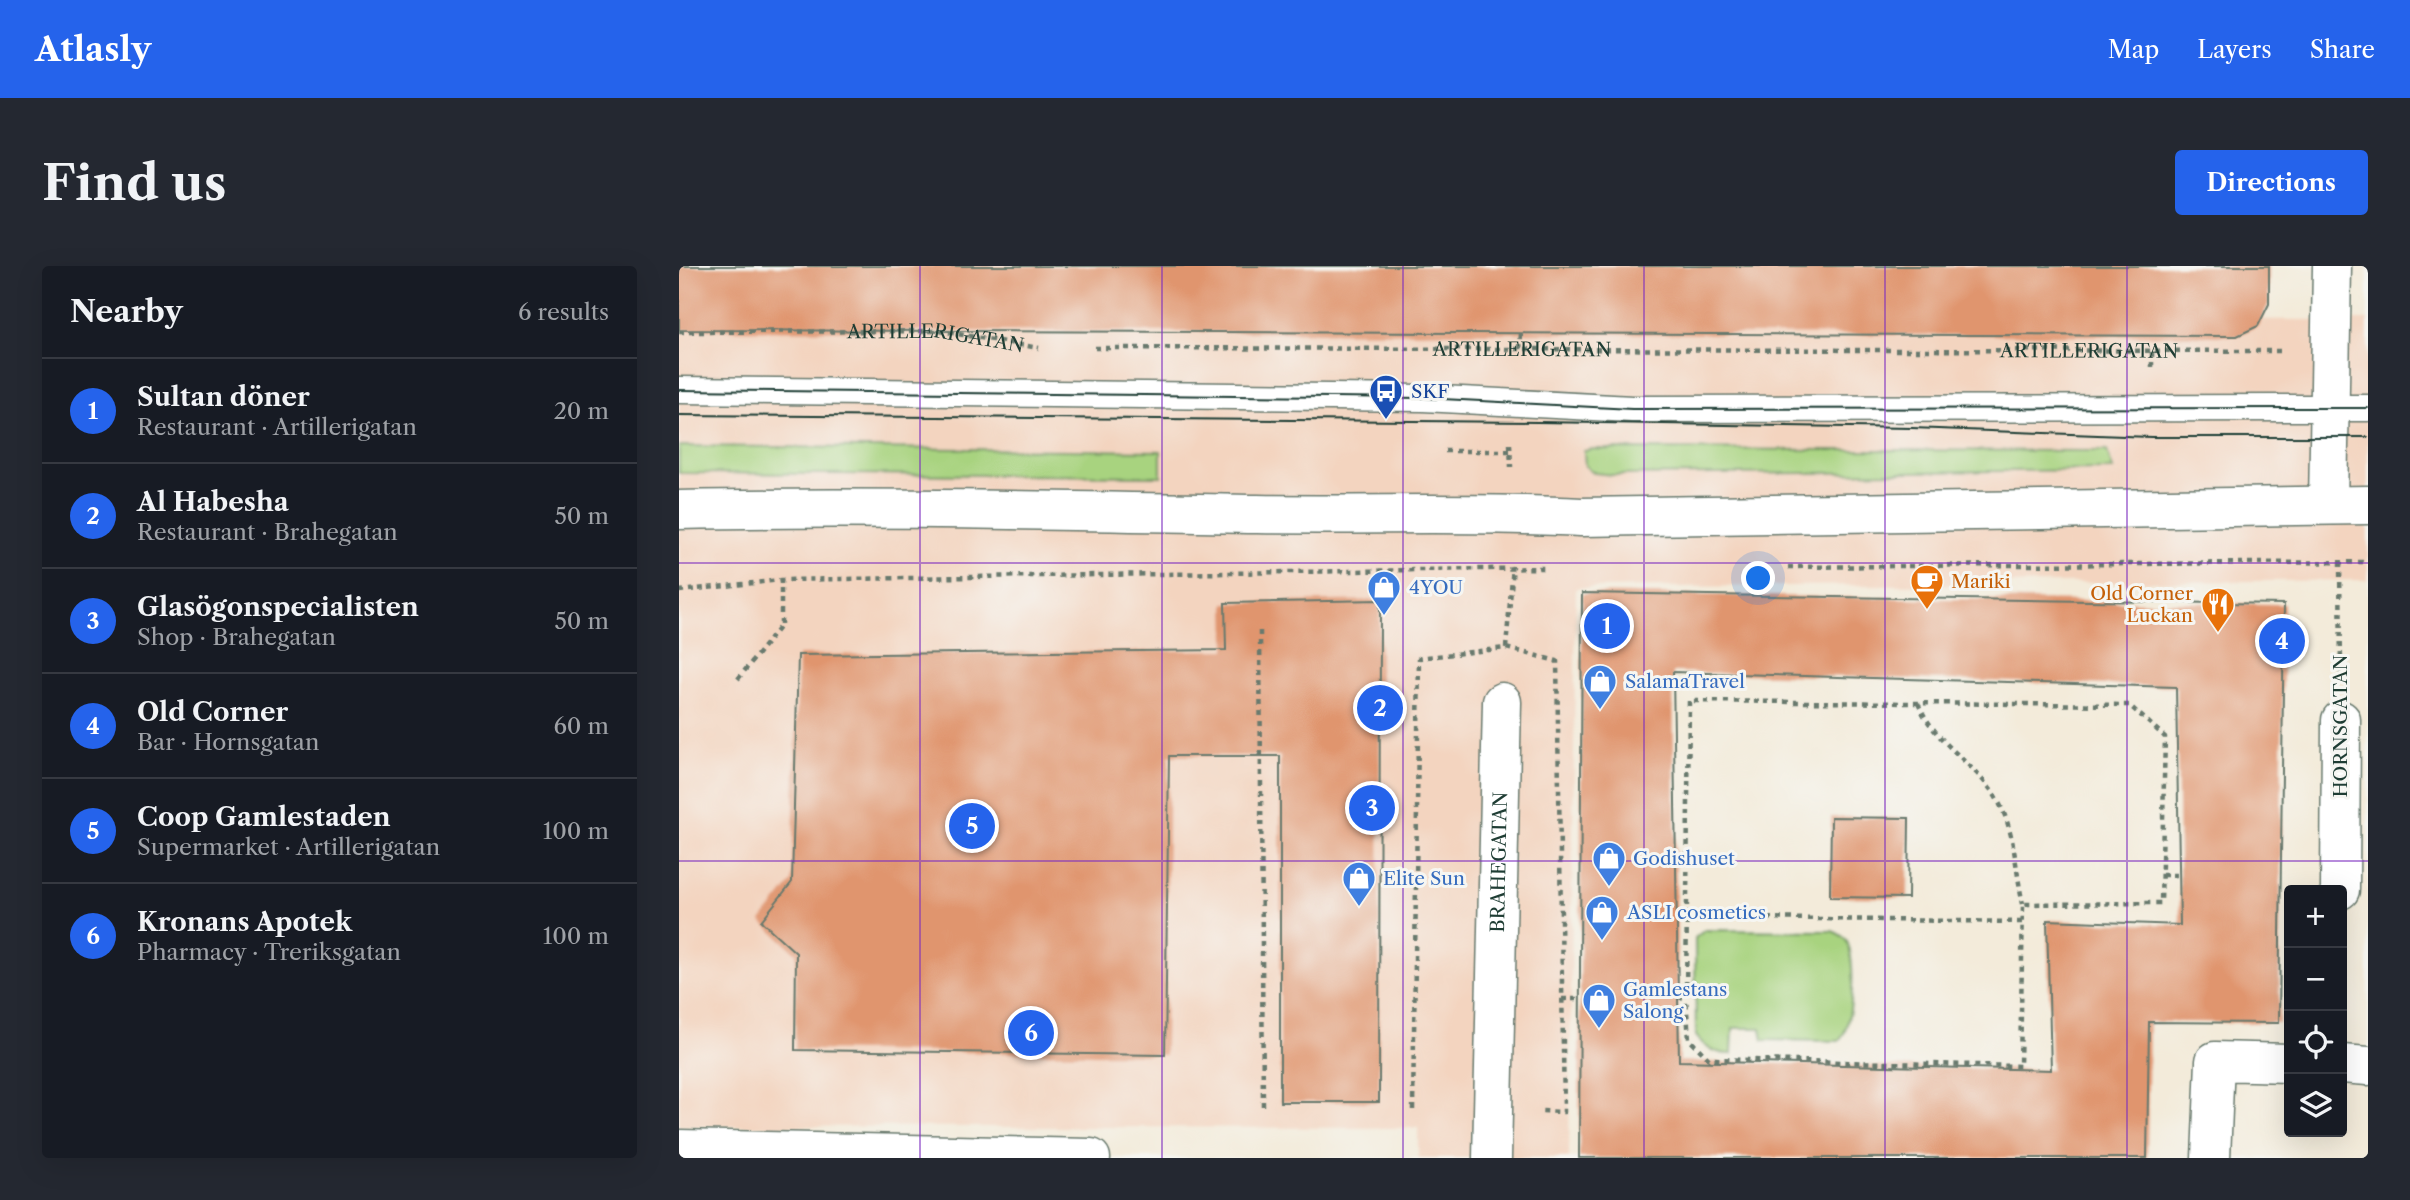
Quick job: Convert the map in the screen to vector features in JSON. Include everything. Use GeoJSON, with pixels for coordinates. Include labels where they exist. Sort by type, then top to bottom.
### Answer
{"type":"FeatureCollection","features":[{"type":"Feature","properties":{"kind":"main road"},"geometry":{"type":"LineString","coordinates":[[2328,505],[2349,408],[2330,352],[2332,266]]}},
{"type":"Feature","properties":{"kind":"main road"},"geometry":{"type":"LineString","coordinates":[[679,510],[796,508],[1300,515],[1512,513],[1581,517],[2368,505]]}},
{"type":"Feature","properties":{"kind":"main road","name":"BRAHEGATAN"},"geometry":{"type":"LineString","coordinates":[[1492,1158],[1502,702]]}},
{"type":"Feature","properties":{"kind":"main road","name":"HORNSGATAN"},"geometry":{"type":"LineString","coordinates":[[2340,885],[2341,720]]}},
{"type":"Feature","properties":{"kind":"main road"},"geometry":{"type":"LineString","coordinates":[[2211,1158],[2215,1062],[2284,1063]]}},
{"type":"Feature","properties":{"kind":"main road"},"geometry":{"type":"LineString","coordinates":[[2347,1064],[2368,1066]]}},
{"type":"Feature","properties":{"kind":"main road"},"geometry":{"type":"LineString","coordinates":[[679,1149],[767,1154],[1091,1158]]}},
{"type":"Feature","properties":{"kind":"lane"},"geometry":{"type":"LineString","coordinates":[[679,390],[1423,398],[1659,409],[2349,408]]}},
{"type":"Feature","properties":{"kind":"path","name":"ARTILLERIGATAN"},"geometry":{"type":"LineString","coordinates":[[679,332],[940,331],[1053,348]]}},
{"type":"Feature","properties":{"kind":"path"},"geometry":{"type":"LineString","coordinates":[[1520,349],[1521,332]]}},
{"type":"Feature","properties":{"kind":"path","name":"ARTILLERIGATAN"},"geometry":{"type":"LineString","coordinates":[[1081,348],[2330,352]]}},
{"type":"Feature","properties":{"kind":"path"},"geometry":{"type":"LineString","coordinates":[[1502,702],[1513,568],[1507,348]]}},
{"type":"Feature","properties":{"kind":"path"},"geometry":{"type":"LineString","coordinates":[[1445,451],[1510,451]]}},
{"type":"Feature","properties":{"kind":"path","name":"HORNSGATAN"},"geometry":{"type":"LineString","coordinates":[[2340,562],[2341,720]]}},
{"type":"Feature","properties":{"kind":"path"},"geometry":{"type":"LineString","coordinates":[[1775,567],[2368,562]]}},
{"type":"Feature","properties":{"kind":"path"},"geometry":{"type":"LineString","coordinates":[[679,592],[781,580],[1555,568]]}},
{"type":"Feature","properties":{"kind":"path"},"geometry":{"type":"LineString","coordinates":[[739,680],[781,625],[781,580]]}},
{"type":"Feature","properties":{"kind":"path"},"geometry":{"type":"LineString","coordinates":[[1260,631],[1262,1110]]}},
{"type":"Feature","properties":{"kind":"path"},"geometry":{"type":"LineString","coordinates":[[1918,703],[1927,723],[1990,789],[2006,816],[2014,844],[2015,870],[2023,904],[2020,1066],[1709,1059],[1689,1040],[1686,998],[1689,701],[1918,703],[2129,705],[2165,737],[2161,903],[2023,904]]}},
{"type":"Feature","properties":{"kind":"path"},"geometry":{"type":"LineString","coordinates":[[2162,875],[2179,875]]}},
{"type":"Feature","properties":{"kind":"path"},"geometry":{"type":"LineString","coordinates":[[1688,917],[2022,922]]}},
{"type":"Feature","properties":{"kind":"path"},"geometry":{"type":"LineString","coordinates":[[1678,997],[1686,998]]}},
{"type":"Feature","properties":{"kind":"path"},"geometry":{"type":"LineString","coordinates":[[1562,999],[1580,999]]}},
{"type":"Feature","properties":{"kind":"shaded area"},"geometry":{"type":"Polygon","coordinates":[[[679,316],[2368,320],[2368,580],[1576,588],[1569,1158],[1418,1158],[1418,1128],[679,1126],[679,316]]]}},
{"type":"Feature","properties":{"kind":"green space"},"geometry":{"type":"Polygon","coordinates":[[[679,446],[1161,451],[1161,476],[679,473],[679,446]]]}},
{"type":"Feature","properties":{"kind":"green space"},"geometry":{"type":"Polygon","coordinates":[[[1584,451],[2107,451],[2113,470],[1612,475],[1595,473],[1585,466],[1584,451]]]}},
{"type":"Feature","properties":{"kind":"green space"},"geometry":{"type":"Polygon","coordinates":[[[1705,930],[1832,931],[1843,937],[1852,961],[1852,992],[1848,1022],[1839,1041],[1763,1040],[1761,1028],[1733,1028],[1732,1054],[1716,1052],[1704,1044],[1696,1036],[1695,938],[1705,930]]]}},
{"type":"Feature","properties":{"kind":"building"},"geometry":{"type":"Polygon","coordinates":[[[679,266],[2269,266],[2269,304],[2258,326],[2237,336],[679,330],[679,266]]]}},
{"type":"Feature","properties":{"kind":"building"},"geometry":{"type":"Polygon","coordinates":[[[1582,593],[2284,604],[2279,1023],[2149,1022],[2147,1158],[1579,1158],[1582,593]],[[1673,672],[1679,1061],[2051,1070],[2047,920],[2180,925],[2176,687],[1673,672]]]}},
{"type":"Feature","properties":{"kind":"building"},"geometry":{"type":"Polygon","coordinates":[[[1380,600],[1379,1102],[1280,1102],[1280,756],[1169,756],[1165,1055],[795,1050],[796,953],[761,921],[792,882],[798,655],[1226,650],[1225,603],[1380,600]]]}},
{"type":"Feature","properties":{"kind":"building"},"geometry":{"type":"Polygon","coordinates":[[[1831,817],[1909,818],[1908,898],[1830,897],[1831,817]]]}},
{"type":"Feature","properties":{"kind":"tram line"},"geometry":{"type":"LineString","coordinates":[[679,390],[1423,398],[1632,409],[2368,408]]}},
{"type":"Feature","properties":{"kind":"tram line"},"geometry":{"type":"LineString","coordinates":[[679,415],[1538,422],[1912,428],[2151,437],[2368,437]]}},
{"type":"Feature","properties":{"kind":"place","name":"SKF"},"geometry":{"type":"Point","coordinates":[1386,421]}},
{"type":"Feature","properties":{"kind":"place","name":"Mariki"},"geometry":{"type":"Point","coordinates":[1927,611]}},
{"type":"Feature","properties":{"kind":"place","name":"4YOU"},"geometry":{"type":"Point","coordinates":[1384,617]}},
{"type":"Feature","properties":{"kind":"place","name":"Sultan döner"},"geometry":{"type":"Point","coordinates":[1607,626]}},
{"type":"Feature","properties":{"kind":"place","name":"Old Corner Luckan"},"geometry":{"type":"Point","coordinates":[2218,634]}},
{"type":"Feature","properties":{"kind":"place","name":"Old Corner"},"geometry":{"type":"Point","coordinates":[2282,641]}},
{"type":"Feature","properties":{"kind":"place","name":"Al Habesha"},"geometry":{"type":"Point","coordinates":[1380,708]}},
{"type":"Feature","properties":{"kind":"place","name":"SalamaTravel"},"geometry":{"type":"Point","coordinates":[1600,711]}},
{"type":"Feature","properties":{"kind":"place","name":"Glasögonspecialisten"},"geometry":{"type":"Point","coordinates":[1372,808]}},
{"type":"Feature","properties":{"kind":"place","name":"Coop Gamlestaden"},"geometry":{"type":"Point","coordinates":[972,826]}},
{"type":"Feature","properties":{"kind":"place","name":"Godishuset"},"geometry":{"type":"Point","coordinates":[1609,888]}},
{"type":"Feature","properties":{"kind":"place","name":"Elite Sun"},"geometry":{"type":"Point","coordinates":[1359,908]}},
{"type":"Feature","properties":{"kind":"place","name":"ASLI cosmetics"},"geometry":{"type":"Point","coordinates":[1602,942]}},
{"type":"Feature","properties":{"kind":"place","name":"Gamlestans Salong"},"geometry":{"type":"Point","coordinates":[1599,1030]}},
{"type":"Feature","properties":{"kind":"place","name":"Kronans Apotek"},"geometry":{"type":"Point","coordinates":[1031,1033]}}]}
